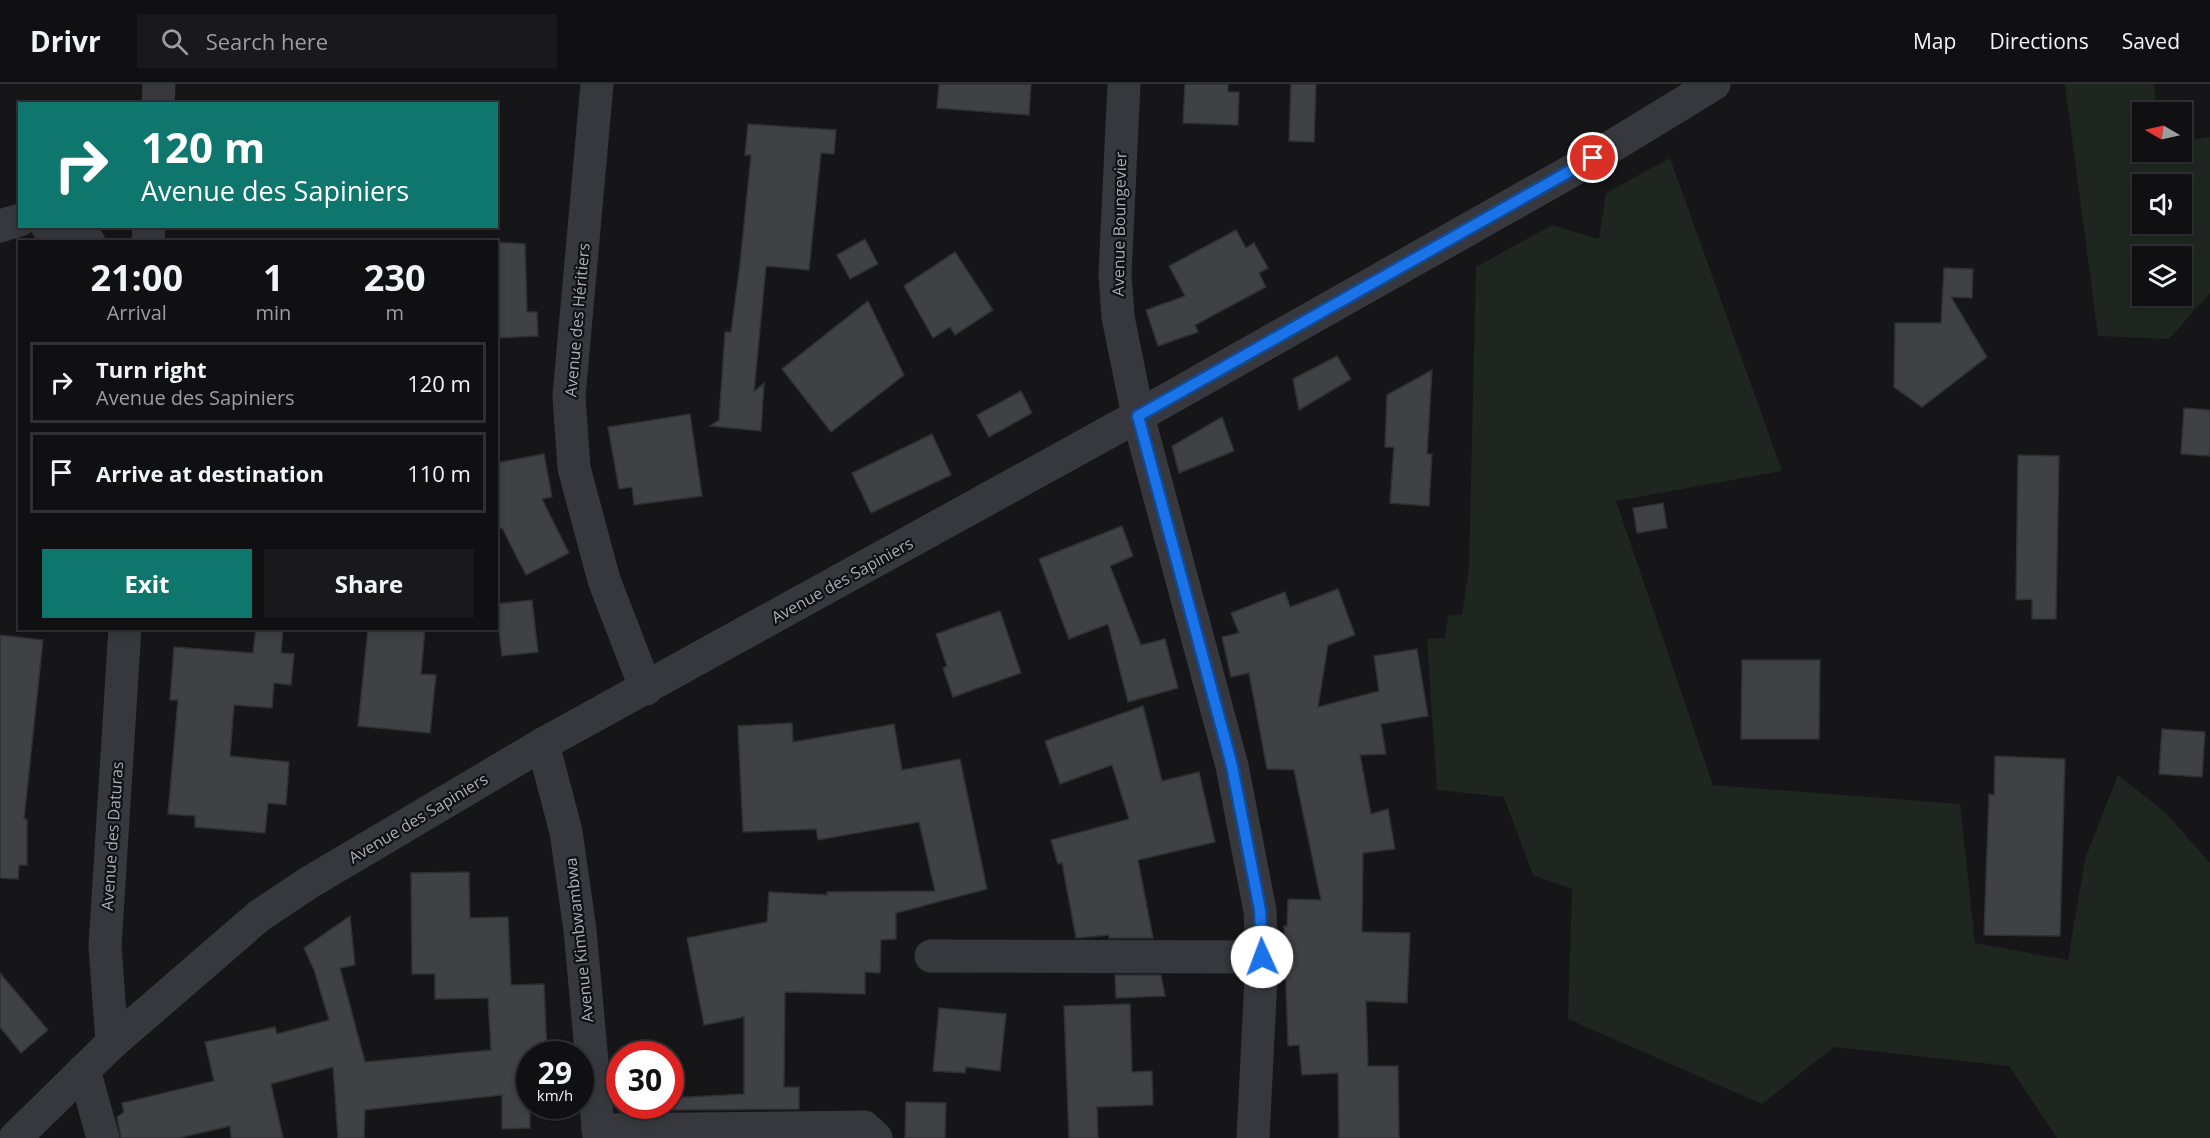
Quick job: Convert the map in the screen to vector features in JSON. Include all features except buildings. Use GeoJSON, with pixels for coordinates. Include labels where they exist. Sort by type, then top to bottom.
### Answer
{"type":"FeatureCollection","features":[{"type":"Feature","properties":{"kind":"street"},"geometry":{"type":"LineString","coordinates":[[158,102],[159,84]]}},
{"type":"Feature","properties":{"kind":"street","name":"Avenue des Héritiers"},"geometry":{"type":"LineString","coordinates":[[597,84],[569,396],[573,458],[604,580],[646,689]]}},
{"type":"Feature","properties":{"kind":"street","name":"Avenue Boungevier"},"geometry":{"type":"LineString","coordinates":[[1124,84],[1115,274],[1118,317],[1138,416],[1232,766],[1260,910],[1262,957],[1252,1138]]}},
{"type":"Feature","properties":{"kind":"street","name":"Avenue des Sapiniers"},"geometry":{"type":"LineString","coordinates":[[15,1138],[112,1043],[259,916],[310,882],[543,744],[1138,416],[1573,171],[1714,84]]}},
{"type":"Feature","properties":{"kind":"street"},"geometry":{"type":"LineString","coordinates":[[0,226],[18,221]]}},
{"type":"Feature","properties":{"kind":"street"},"geometry":{"type":"LineString","coordinates":[[52,228],[84,240]]}},
{"type":"Feature","properties":{"kind":"street","name":"Avenue des Daturas"},"geometry":{"type":"LineString","coordinates":[[112,1043],[105,946],[125,630]]}},
{"type":"Feature","properties":{"kind":"street","name":"Avenue Kimbwambwa"},"geometry":{"type":"LineString","coordinates":[[543,744],[566,832],[580,930],[599,1134]]}},
{"type":"Feature","properties":{"kind":"street"},"geometry":{"type":"LineString","coordinates":[[931,956],[1262,957]]}},
{"type":"Feature","properties":{"kind":"street"},"geometry":{"type":"LineString","coordinates":[[84,1070],[103,1138]]}},
{"type":"Feature","properties":{"kind":"street"},"geometry":{"type":"LineString","coordinates":[[599,1134],[864,1127],[876,1138]]}},
{"type":"Feature","properties":{"kind":"shaded area"},"geometry":{"type":"Polygon","coordinates":[[[2065,84],[2154,84],[2156,102],[2132,102],[2132,162],[2192,162],[2192,140],[2210,137],[2210,293],[2169,339],[2098,336],[2065,84]]]}},
{"type":"Feature","properties":{"kind":"shaded area"},"geometry":{"type":"Polygon","coordinates":[[[1670,158],[1782,471],[1616,501],[1713,785],[1960,804],[1975,943],[2068,960],[2085,859],[2118,775],[2166,813],[2210,863],[2210,1138],[2057,1138],[2009,1066],[1834,1047],[1762,1104],[1568,1019],[1572,889],[1533,875],[1504,797],[1437,790],[1427,639],[1445,638],[1448,616],[1462,614],[1469,568],[1476,267],[1552,225],[1599,239],[1606,193],[1670,158]]]}},
{"type":"Feature","properties":{"kind":"route"},"geometry":{"type":"LineString","coordinates":[[1262,957],[1260,910],[1253,863],[1232,766],[1138,416],[1593,158]]}}]}
